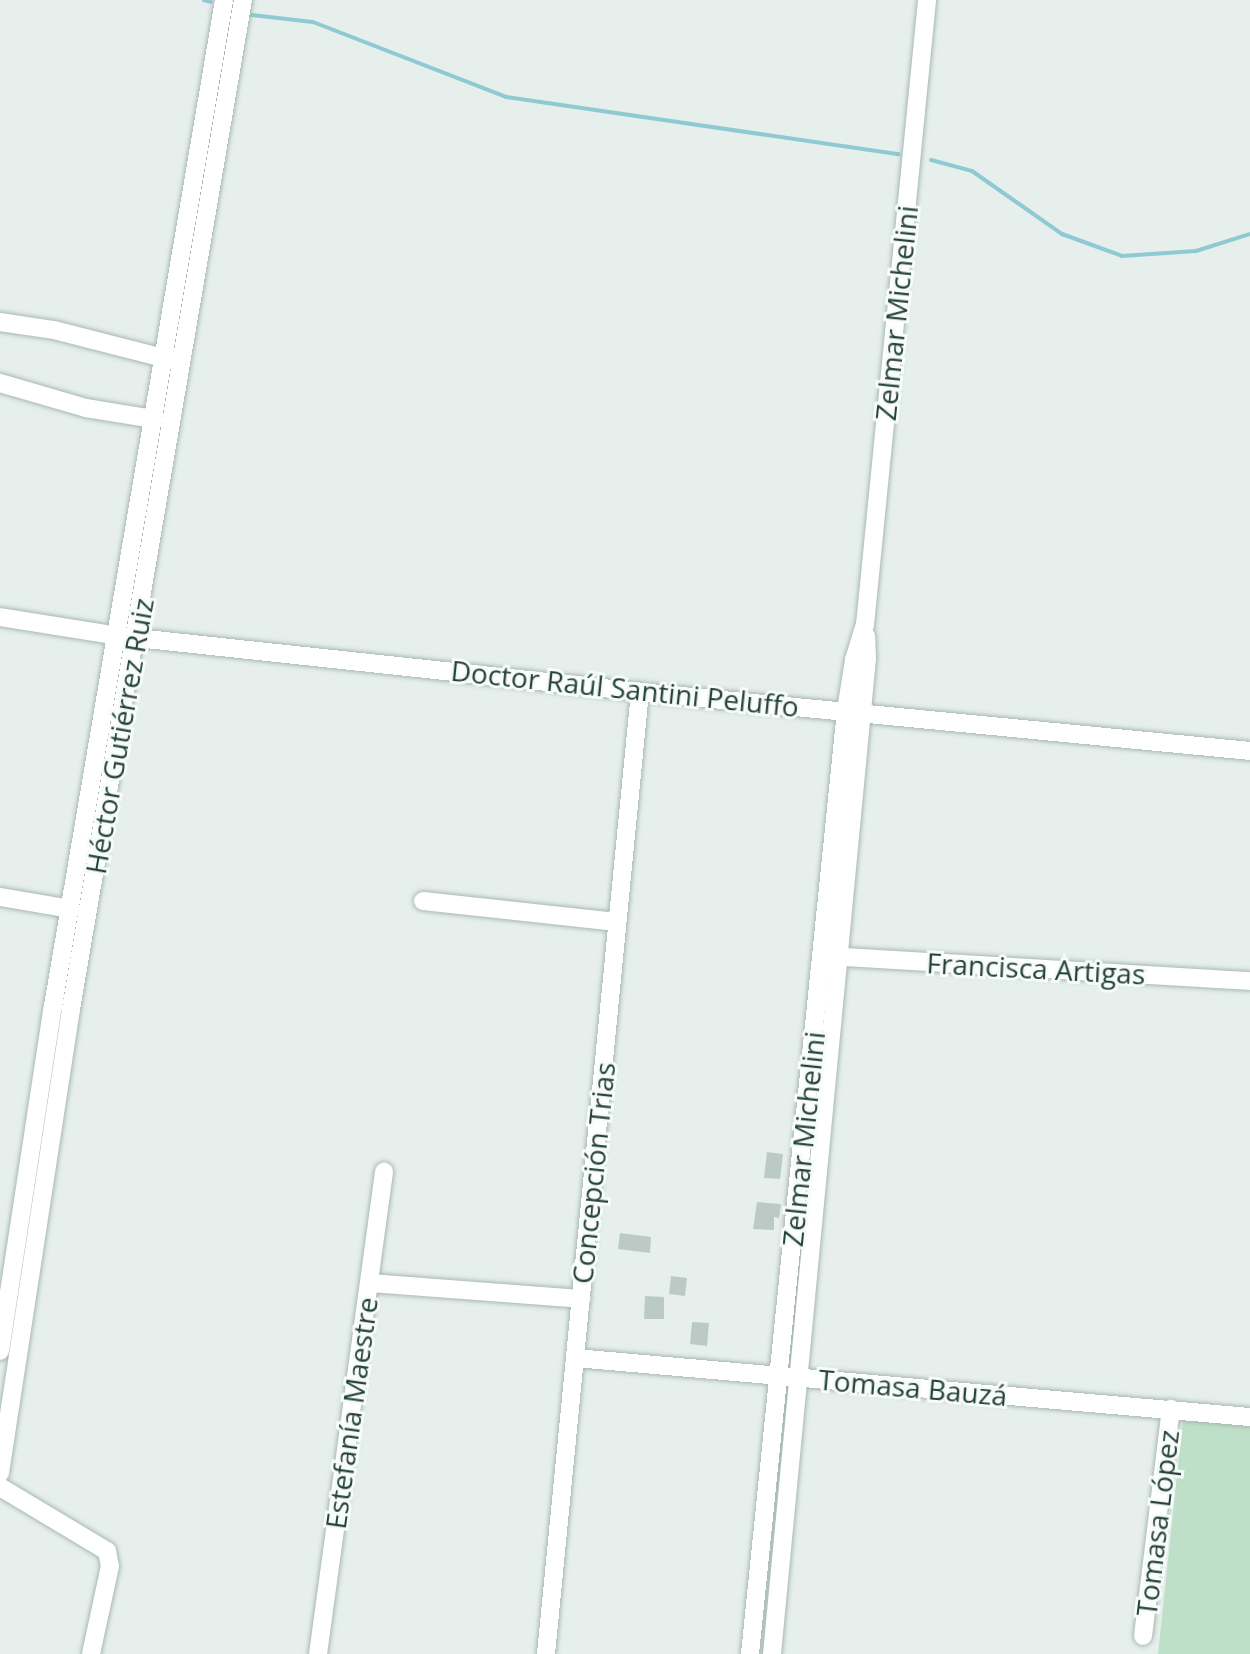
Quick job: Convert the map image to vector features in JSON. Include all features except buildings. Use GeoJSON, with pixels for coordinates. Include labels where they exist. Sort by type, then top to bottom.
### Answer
{"type":"FeatureCollection","features":[{"type":"Feature","properties":{"kind":"street","name":"Héctor Gutiérrez Ruiz"},"geometry":{"type":"LineString","coordinates":[[6,1341],[71,1009],[173,361],[224,0]]}},
{"type":"Feature","properties":{"kind":"street","name":"Héctor Gutiérrez Ruiz"},"geometry":{"type":"LineString","coordinates":[[0,1473],[6,1341],[70,909],[154,419],[173,361],[243,0]]}},
{"type":"Feature","properties":{"kind":"street","name":"Zelmar Michelini"},"geometry":{"type":"LineString","coordinates":[[750,1654],[788,1377],[854,710],[867,659],[865,625],[927,0]]}},
{"type":"Feature","properties":{"kind":"street"},"geometry":{"type":"LineString","coordinates":[[0,322],[54,330],[173,361]]}},
{"type":"Feature","properties":{"kind":"street"},"geometry":{"type":"LineString","coordinates":[[0,383],[86,408],[154,419]]}},
{"type":"Feature","properties":{"kind":"street","name":"Doctor Raúl Santini Peluffo"},"geometry":{"type":"LineString","coordinates":[[0,617],[118,636],[640,692],[854,710],[1250,751]]}},
{"type":"Feature","properties":{"kind":"street","name":"Concepción Trias"},"geometry":{"type":"LineString","coordinates":[[546,1654],[640,692]]}},
{"type":"Feature","properties":{"kind":"street"},"geometry":{"type":"LineString","coordinates":[[0,897],[70,909]]}},
{"type":"Feature","properties":{"kind":"street"},"geometry":{"type":"LineString","coordinates":[[423,901],[617,922]]}},
{"type":"Feature","properties":{"kind":"street","name":"Francisca Artigas"},"geometry":{"type":"LineString","coordinates":[[830,956],[1250,981]]}},
{"type":"Feature","properties":{"kind":"street","name":"Estefanía Maestre"},"geometry":{"type":"LineString","coordinates":[[318,1654],[384,1171]]}},
{"type":"Feature","properties":{"kind":"street"},"geometry":{"type":"LineString","coordinates":[[369,1283],[581,1299]]}},
{"type":"Feature","properties":{"kind":"street","name":"Tomasa Bauzá"},"geometry":{"type":"LineString","coordinates":[[575,1358],[1250,1417]]}},
{"type":"Feature","properties":{"kind":"street","name":"Zelmar Michelini"},"geometry":{"type":"LineString","coordinates":[[772,1654],[788,1377]]}},
{"type":"Feature","properties":{"kind":"street","name":"Tomasa López"},"geometry":{"type":"LineString","coordinates":[[1143,1636],[1171,1409]]}},
{"type":"Feature","properties":{"kind":"street"},"geometry":{"type":"LineString","coordinates":[[0,1487],[102,1547],[109,1555],[110,1566],[91,1654]]}},
{"type":"Feature","properties":{"kind":"green space"},"geometry":{"type":"Polygon","coordinates":[[[1183,1419],[1250,1425],[1250,1654],[1158,1654],[1183,1419]]]}},
{"type":"Feature","properties":{"kind":"waterway"},"geometry":{"type":"LineString","coordinates":[[204,0],[211,2]]}},
{"type":"Feature","properties":{"kind":"waterway"},"geometry":{"type":"LineString","coordinates":[[244,14],[313,22],[506,97],[899,154]]}},
{"type":"Feature","properties":{"kind":"waterway"},"geometry":{"type":"LineString","coordinates":[[931,160],[972,171],[1062,234],[1122,256],[1196,251],[1250,234]]}}]}
